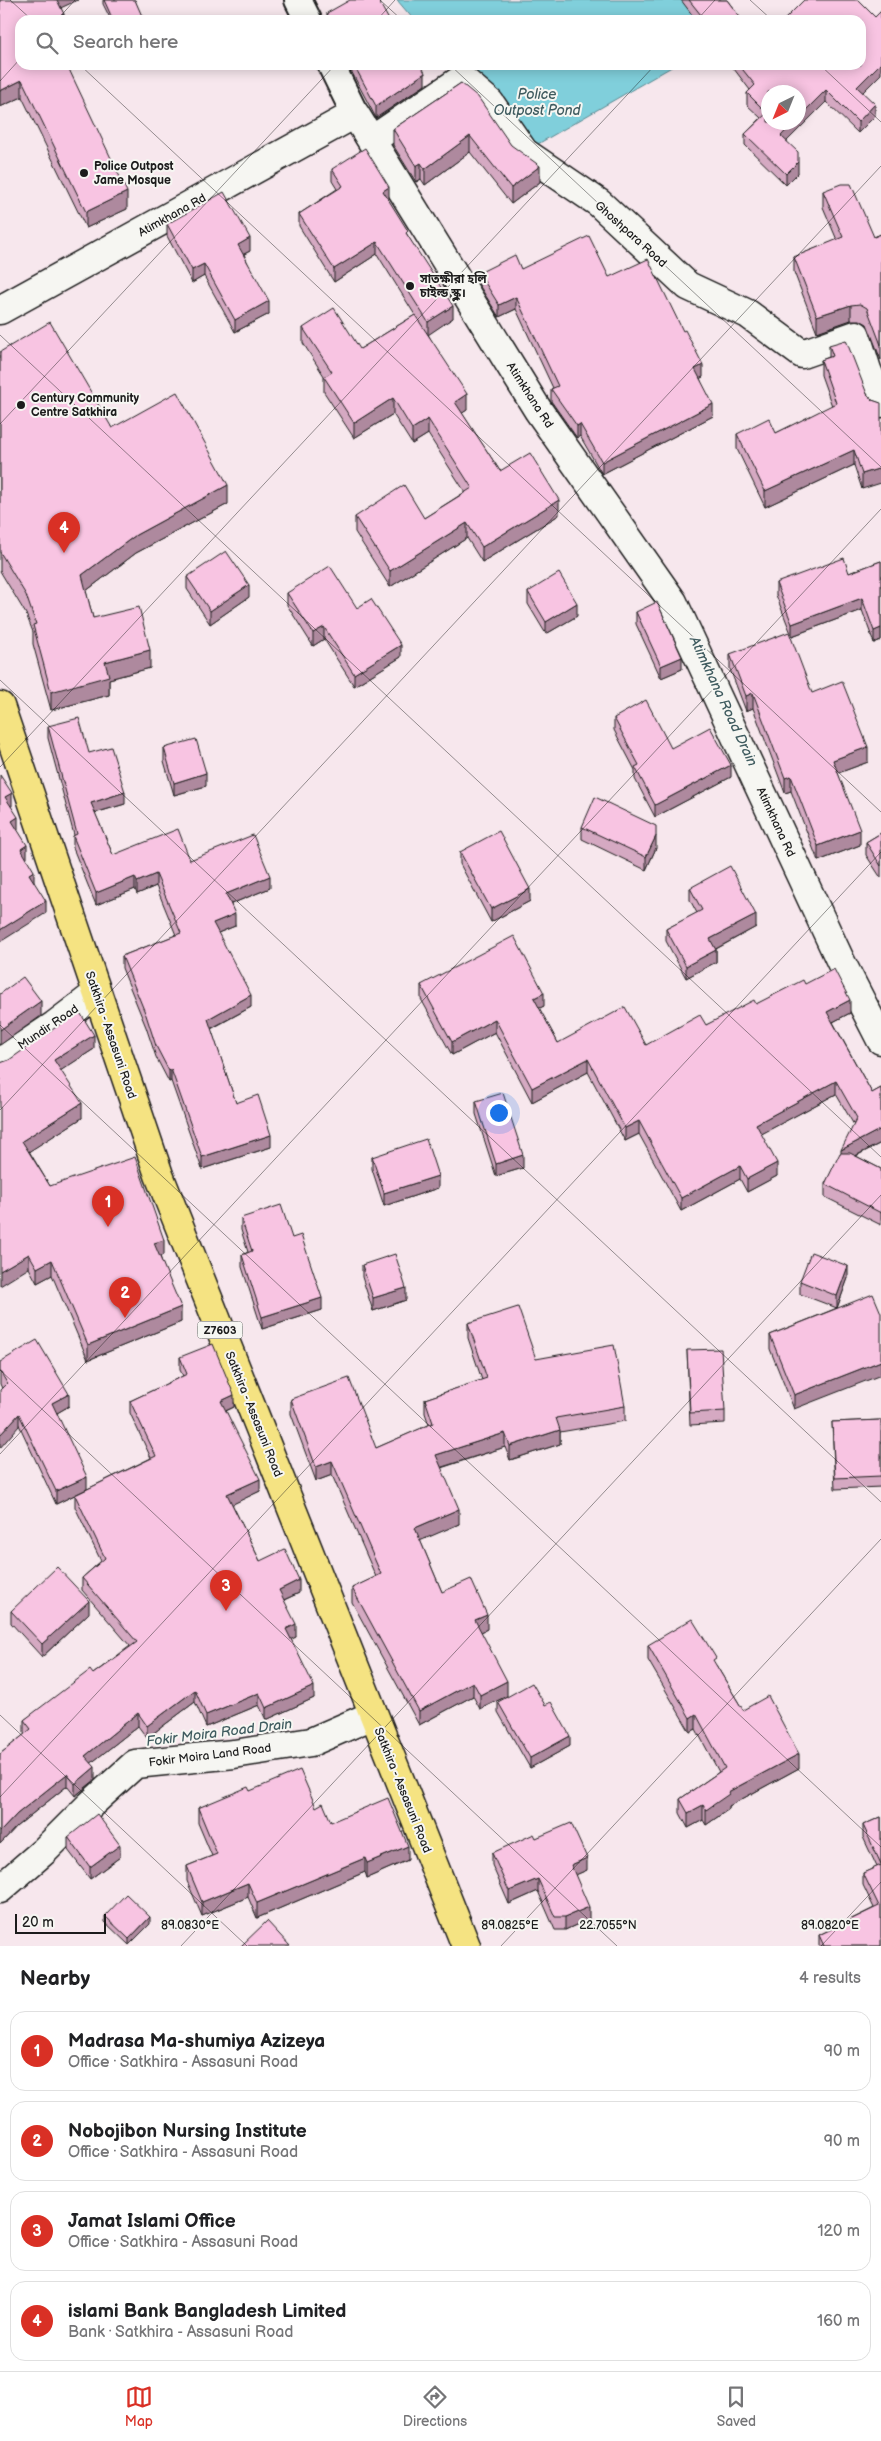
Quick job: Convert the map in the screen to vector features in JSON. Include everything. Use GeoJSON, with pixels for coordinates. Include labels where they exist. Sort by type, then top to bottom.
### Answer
{"type":"FeatureCollection","features":[{"type":"Feature","properties":{"kind":"main road","name":"Satkhira - Assasuni Road"},"geometry":{"type":"LineString","coordinates":[[0,706],[4,736],[96,993],[158,1175],[466,1946]]}},
{"type":"Feature","properties":{"kind":"street"},"geometry":{"type":"LineString","coordinates":[[298,0],[306,15]]}},
{"type":"Feature","properties":{"kind":"street"},"geometry":{"type":"LineString","coordinates":[[334,70],[356,114]]}},
{"type":"Feature","properties":{"kind":"street","name":"Ghoshpara Road"},"geometry":{"type":"LineString","coordinates":[[372,140],[462,79],[490,103],[524,152],[599,204],[688,286],[748,314],[802,354],[856,335],[867,370],[881,403]]}},
{"type":"Feature","properties":{"kind":"street","name":"Atimkhana Rd"},"geometry":{"type":"LineString","coordinates":[[0,310],[356,114],[538,410],[674,602],[841,962],[881,1040]]}},
{"type":"Feature","properties":{"kind":"street","name":"Mundir Road"},"geometry":{"type":"LineString","coordinates":[[0,1062],[55,1025],[96,993]]}},
{"type":"Feature","properties":{"kind":"street","name":"Fokir Moira Land Road"},"geometry":{"type":"LineString","coordinates":[[0,1889],[44,1851],[135,1764],[234,1754],[311,1742],[373,1715]]}},
{"type":"Feature","properties":{"kind":"water"},"geometry":{"type":"Polygon","coordinates":[[[397,0],[685,0],[694,15],[410,15],[397,0]]]}},
{"type":"Feature","properties":{"kind":"water","name":"Police Outpost Pond"},"geometry":{"type":"Polygon","coordinates":[[[462,70],[666,70],[524,152],[486,87],[462,70]]]}},
{"type":"Feature","properties":{"kind":"building"},"geometry":{"type":"Polygon","coordinates":[[[0,0],[57,0],[64,14],[62,15],[15,15],[15,70],[69,70],[127,192],[86,212],[22,80],[0,91],[0,0]]]}},
{"type":"Feature","properties":{"kind":"building"},"geometry":{"type":"Polygon","coordinates":[[[104,0],[135,0],[142,15],[111,15],[104,0]]]}},
{"type":"Feature","properties":{"kind":"building"},"geometry":{"type":"Polygon","coordinates":[[[350,0],[378,0],[386,15],[328,15],[327,13],[350,0]]]}},
{"type":"Feature","properties":{"kind":"building"},"geometry":{"type":"Polygon","coordinates":[[[689,0],[727,0],[738,15],[701,15],[689,0]]]}},
{"type":"Feature","properties":{"kind":"building"},"geometry":{"type":"Polygon","coordinates":[[[804,0],[858,0],[875,17],[881,11],[881,63],[857,87],[875,104],[858,122],[826,90],[806,110],[806,85],[761,85],[761,107],[747,93],[755,85],[743,70],[866,70],[866,15],[789,15],[804,0]]]}},
{"type":"Feature","properties":{"kind":"building"},"geometry":{"type":"Polygon","coordinates":[[[357,70],[424,70],[425,73],[376,106],[357,70]]]}},
{"type":"Feature","properties":{"kind":"building"},"geometry":{"type":"Polygon","coordinates":[[[461,83],[478,97],[511,145],[540,166],[511,188],[470,136],[425,169],[421,163],[416,166],[393,129],[461,83]]]}},
{"type":"Feature","properties":{"kind":"building"},"geometry":{"type":"Polygon","coordinates":[[[761,119],[761,130],[787,130],[781,136],[798,152],[798,162],[786,174],[745,134],[761,119]]]}},
{"type":"Feature","properties":{"kind":"building"},"geometry":{"type":"Polygon","coordinates":[[[365,148],[389,187],[383,191],[408,231],[406,233],[453,306],[428,322],[377,242],[334,269],[299,214],[343,186],[332,169],[365,148]]]}},
{"type":"Feature","properties":{"kind":"building"},"geometry":{"type":"Polygon","coordinates":[[[841,184],[851,184],[874,237],[881,234],[881,345],[867,308],[860,304],[817,316],[794,257],[843,237],[823,191],[841,184]]]}},
{"type":"Feature","properties":{"kind":"building"},"geometry":{"type":"Polygon","coordinates":[[[224,192],[250,238],[238,245],[269,301],[235,320],[204,264],[192,270],[167,224],[224,192]]]}},
{"type":"Feature","properties":{"kind":"building"},"geometry":{"type":"Polygon","coordinates":[[[589,236],[609,277],[648,259],[683,331],[685,330],[703,365],[695,369],[713,404],[602,462],[580,424],[577,426],[551,389],[558,386],[516,297],[499,305],[479,273],[515,255],[521,269],[589,236]]]}},
{"type":"Feature","properties":{"kind":"building"},"geometry":{"type":"Polygon","coordinates":[[[334,308],[360,349],[415,315],[467,394],[455,402],[500,471],[530,453],[559,500],[482,547],[467,523],[390,571],[355,517],[404,485],[424,518],[472,488],[428,419],[412,429],[393,398],[354,423],[324,377],[332,372],[303,328],[334,308]]]}},
{"type":"Feature","properties":{"kind":"building"},"geometry":{"type":"Polygon","coordinates":[[[50,322],[112,428],[177,392],[228,485],[136,535],[82,575],[93,618],[139,607],[150,650],[105,662],[109,676],[51,692],[33,625],[36,624],[26,595],[0,552],[0,352],[50,322]]]}},
{"type":"Feature","properties":{"kind":"building"},"geometry":{"type":"Polygon","coordinates":[[[846,340],[867,394],[872,400],[881,403],[881,468],[862,474],[854,450],[765,491],[737,434],[769,418],[776,433],[836,403],[821,360],[833,356],[829,345],[846,340]]]}},
{"type":"Feature","properties":{"kind":"building"},"geometry":{"type":"Polygon","coordinates":[[[226,551],[249,585],[210,611],[187,577],[226,551]]]}},
{"type":"Feature","properties":{"kind":"building"},"geometry":{"type":"Polygon","coordinates":[[[844,558],[849,573],[881,561],[881,628],[874,631],[862,598],[792,624],[776,583],[844,558]]]}},
{"type":"Feature","properties":{"kind":"building"},"geometry":{"type":"Polygon","coordinates":[[[330,566],[357,608],[371,599],[401,645],[354,674],[324,627],[313,633],[287,593],[330,566]]]}},
{"type":"Feature","properties":{"kind":"building"},"geometry":{"type":"Polygon","coordinates":[[[559,573],[577,603],[546,622],[528,592],[559,573]]]}},
{"type":"Feature","properties":{"kind":"building"},"geometry":{"type":"Polygon","coordinates":[[[657,602],[682,657],[661,666],[636,612],[657,602]]]}},
{"type":"Feature","properties":{"kind":"building"},"geometry":{"type":"Polygon","coordinates":[[[789,632],[812,693],[842,681],[868,747],[833,760],[860,830],[818,846],[791,776],[785,778],[753,693],[746,696],[730,654],[789,632]]]}},
{"type":"Feature","properties":{"kind":"building"},"geometry":{"type":"Polygon","coordinates":[[[646,700],[671,748],[710,727],[731,765],[655,805],[635,767],[639,765],[614,718],[646,700]]]}},
{"type":"Feature","properties":{"kind":"building"},"geometry":{"type":"Polygon","coordinates":[[[79,718],[89,753],[111,747],[125,792],[91,803],[113,855],[178,829],[190,860],[253,835],[270,876],[226,894],[235,914],[213,923],[251,995],[208,1019],[236,1103],[258,1095],[271,1135],[202,1157],[171,1069],[169,1071],[156,1046],[146,1015],[122,956],[181,933],[156,874],[137,882],[135,877],[96,893],[73,836],[77,834],[48,726],[79,718]]]}},
{"type":"Feature","properties":{"kind":"building"},"geometry":{"type":"Polygon","coordinates":[[[196,739],[206,773],[174,783],[164,748],[196,739]]]}},
{"type":"Feature","properties":{"kind":"building"},"geometry":{"type":"Polygon","coordinates":[[[0,775],[12,793],[5,797],[18,817],[12,821],[27,845],[21,849],[34,871],[29,874],[46,901],[0,930],[0,775]]]}},
{"type":"Feature","properties":{"kind":"building"},"geometry":{"type":"Polygon","coordinates":[[[595,797],[656,826],[656,836],[646,857],[582,827],[595,797]]]}},
{"type":"Feature","properties":{"kind":"building"},"geometry":{"type":"Polygon","coordinates":[[[499,831],[530,889],[491,909],[460,852],[499,831]]]}},
{"type":"Feature","properties":{"kind":"building"},"geometry":{"type":"Polygon","coordinates":[[[881,833],[881,866],[866,842],[881,833]]]}},
{"type":"Feature","properties":{"kind":"building"},"geometry":{"type":"Polygon","coordinates":[[[730,866],[756,915],[710,939],[716,950],[686,966],[666,929],[702,910],[690,888],[730,866]]]}},
{"type":"Feature","properties":{"kind":"building"},"geometry":{"type":"Polygon","coordinates":[[[514,936],[544,993],[534,998],[558,1043],[625,1007],[646,1045],[700,1015],[706,1025],[754,1000],[756,1004],[803,980],[805,984],[834,969],[850,1000],[827,1012],[872,1093],[881,1088],[881,1129],[841,1150],[857,1118],[836,1081],[756,1124],[777,1163],[747,1179],[740,1166],[681,1198],[639,1121],[625,1128],[588,1059],[532,1088],[495,1019],[452,1042],[421,985],[514,936]]]}},
{"type":"Feature","properties":{"kind":"building"},"geometry":{"type":"Polygon","coordinates":[[[23,977],[41,1001],[0,1030],[0,994],[23,977]]]}},
{"type":"Feature","properties":{"kind":"building"},"geometry":{"type":"Polygon","coordinates":[[[79,1011],[94,1035],[54,1060],[82,1103],[22,1141],[50,1186],[135,1157],[164,1240],[154,1243],[181,1307],[88,1345],[52,1260],[37,1268],[29,1254],[0,1271],[0,1063],[9,1060],[79,1011]]]}},
{"type":"Feature","properties":{"kind":"building"},"geometry":{"type":"Polygon","coordinates":[[[503,1093],[523,1155],[496,1164],[476,1101],[503,1093]]]}},
{"type":"Feature","properties":{"kind":"building"},"geometry":{"type":"Polygon","coordinates":[[[426,1139],[438,1176],[384,1193],[372,1157],[426,1139]]]}},
{"type":"Feature","properties":{"kind":"building"},"geometry":{"type":"Polygon","coordinates":[[[840,1153],[850,1153],[881,1169],[881,1213],[825,1184],[840,1153]]]}},
{"type":"Feature","properties":{"kind":"building"},"geometry":{"type":"Polygon","coordinates":[[[281,1205],[292,1238],[301,1235],[322,1298],[262,1317],[242,1255],[252,1251],[241,1218],[281,1205]]]}},
{"type":"Feature","properties":{"kind":"building"},"geometry":{"type":"Polygon","coordinates":[[[811,1252],[848,1266],[837,1296],[800,1281],[811,1252]]]}},
{"type":"Feature","properties":{"kind":"building"},"geometry":{"type":"Polygon","coordinates":[[[395,1254],[406,1288],[373,1298],[362,1265],[395,1254]]]}},
{"type":"Feature","properties":{"kind":"building"},"geometry":{"type":"Polygon","coordinates":[[[873,1294],[881,1313],[881,1361],[794,1395],[770,1335],[873,1294]]]}},
{"type":"Feature","properties":{"kind":"building"},"geometry":{"type":"Polygon","coordinates":[[[518,1307],[536,1359],[614,1345],[625,1406],[556,1418],[560,1430],[510,1446],[505,1433],[436,1455],[459,1509],[415,1528],[442,1592],[471,1579],[487,1615],[475,1620],[507,1681],[480,1695],[473,1682],[419,1711],[352,1588],[381,1574],[332,1461],[316,1467],[291,1399],[349,1378],[376,1448],[433,1423],[425,1399],[487,1378],[468,1323],[518,1307]]]}},
{"type":"Feature","properties":{"kind":"building"},"geometry":{"type":"Polygon","coordinates":[[[37,1340],[69,1394],[52,1403],[87,1477],[56,1491],[19,1414],[0,1435],[0,1390],[7,1383],[0,1371],[0,1362],[37,1340]]]}},
{"type":"Feature","properties":{"kind":"building"},"geometry":{"type":"Polygon","coordinates":[[[213,1344],[234,1395],[221,1401],[260,1479],[227,1494],[260,1561],[285,1549],[299,1580],[279,1590],[296,1624],[286,1629],[314,1686],[266,1708],[259,1693],[206,1715],[195,1690],[147,1726],[138,1713],[85,1756],[95,1767],[75,1784],[67,1774],[17,1814],[0,1832],[0,1754],[31,1729],[24,1720],[90,1670],[93,1674],[137,1642],[82,1578],[105,1558],[75,1495],[156,1456],[130,1401],[187,1374],[180,1357],[213,1344]]]}},
{"type":"Feature","properties":{"kind":"building"},"geometry":{"type":"Polygon","coordinates":[[[721,1349],[725,1411],[690,1413],[687,1350],[721,1349]]]}},
{"type":"Feature","properties":{"kind":"building"},"geometry":{"type":"Polygon","coordinates":[[[881,1420],[881,1476],[835,1478],[832,1422],[881,1420]]]}},
{"type":"Feature","properties":{"kind":"building"},"geometry":{"type":"Polygon","coordinates":[[[57,1567],[89,1601],[42,1644],[11,1611],[57,1567]]]}},
{"type":"Feature","properties":{"kind":"building"},"geometry":{"type":"Polygon","coordinates":[[[692,1619],[716,1658],[713,1660],[743,1710],[768,1696],[799,1754],[728,1792],[729,1794],[706,1810],[703,1805],[688,1813],[680,1799],[725,1768],[696,1714],[690,1718],[648,1645],[692,1619]]]}},
{"type":"Feature","properties":{"kind":"building"},"geometry":{"type":"Polygon","coordinates":[[[532,1683],[545,1705],[551,1702],[570,1736],[530,1758],[498,1702],[532,1683]]]}},
{"type":"Feature","properties":{"kind":"building"},"geometry":{"type":"Polygon","coordinates":[[[300,1770],[316,1807],[323,1803],[331,1822],[388,1798],[408,1846],[367,1863],[365,1858],[257,1903],[248,1883],[202,1902],[187,1866],[217,1854],[198,1808],[248,1787],[250,1791],[300,1770]]]}},
{"type":"Feature","properties":{"kind":"building"},"geometry":{"type":"Polygon","coordinates":[[[97,1814],[120,1845],[90,1867],[68,1837],[97,1814]]]}},
{"type":"Feature","properties":{"kind":"building"},"geometry":{"type":"Polygon","coordinates":[[[881,1817],[881,1864],[863,1825],[881,1817]]]}},
{"type":"Feature","properties":{"kind":"building"},"geometry":{"type":"Polygon","coordinates":[[[571,1823],[587,1858],[571,1865],[589,1907],[565,1917],[555,1917],[538,1879],[509,1891],[492,1853],[534,1834],[536,1838],[571,1823]]]}},
{"type":"Feature","properties":{"kind":"building"},"geometry":{"type":"Polygon","coordinates":[[[881,1865],[881,1946],[824,1946],[819,1935],[879,1906],[863,1873],[881,1865]]]}},
{"type":"Feature","properties":{"kind":"building"},"geometry":{"type":"Polygon","coordinates":[[[126,1894],[150,1917],[129,1939],[105,1916],[126,1894]]]}},
{"type":"Feature","properties":{"kind":"building"},"geometry":{"type":"Polygon","coordinates":[[[267,1921],[290,1946],[241,1946],[267,1921]]]}},
{"type":"Feature","properties":{"kind":"place","name":"Police Outpost Jame Mosque"},"geometry":{"type":"Point","coordinates":[84,173]}},
{"type":"Feature","properties":{"kind":"place","name":"সাতক্ষীরা হলি চাইল্ড স্কুল।"},"geometry":{"type":"Point","coordinates":[410,286]}},
{"type":"Feature","properties":{"kind":"place","name":"Century Community Centre Satkhira"},"geometry":{"type":"Point","coordinates":[21,405]}},
{"type":"Feature","properties":{"kind":"place","name":"islami Bank Bangladesh Limited"},"geometry":{"type":"Point","coordinates":[64,553]}},
{"type":"Feature","properties":{"kind":"place","name":"Madrasa Ma-shumiya Azizeya"},"geometry":{"type":"Point","coordinates":[108,1227]}},
{"type":"Feature","properties":{"kind":"place","name":"Nobojibon Nursing Institute"},"geometry":{"type":"Point","coordinates":[125,1318]}},
{"type":"Feature","properties":{"kind":"place","name":"Jamat Islami Office"},"geometry":{"type":"Point","coordinates":[226,1611]}},
{"type":"Feature","properties":{"kind":"water label","name":"Atimkhana Road Drain"},"geometry":{"type":"Point","coordinates":[724,701]}},
{"type":"Feature","properties":{"kind":"water label","name":"Fokir Moira Road Drain"},"geometry":{"type":"Point","coordinates":[219,1732]}}]}
